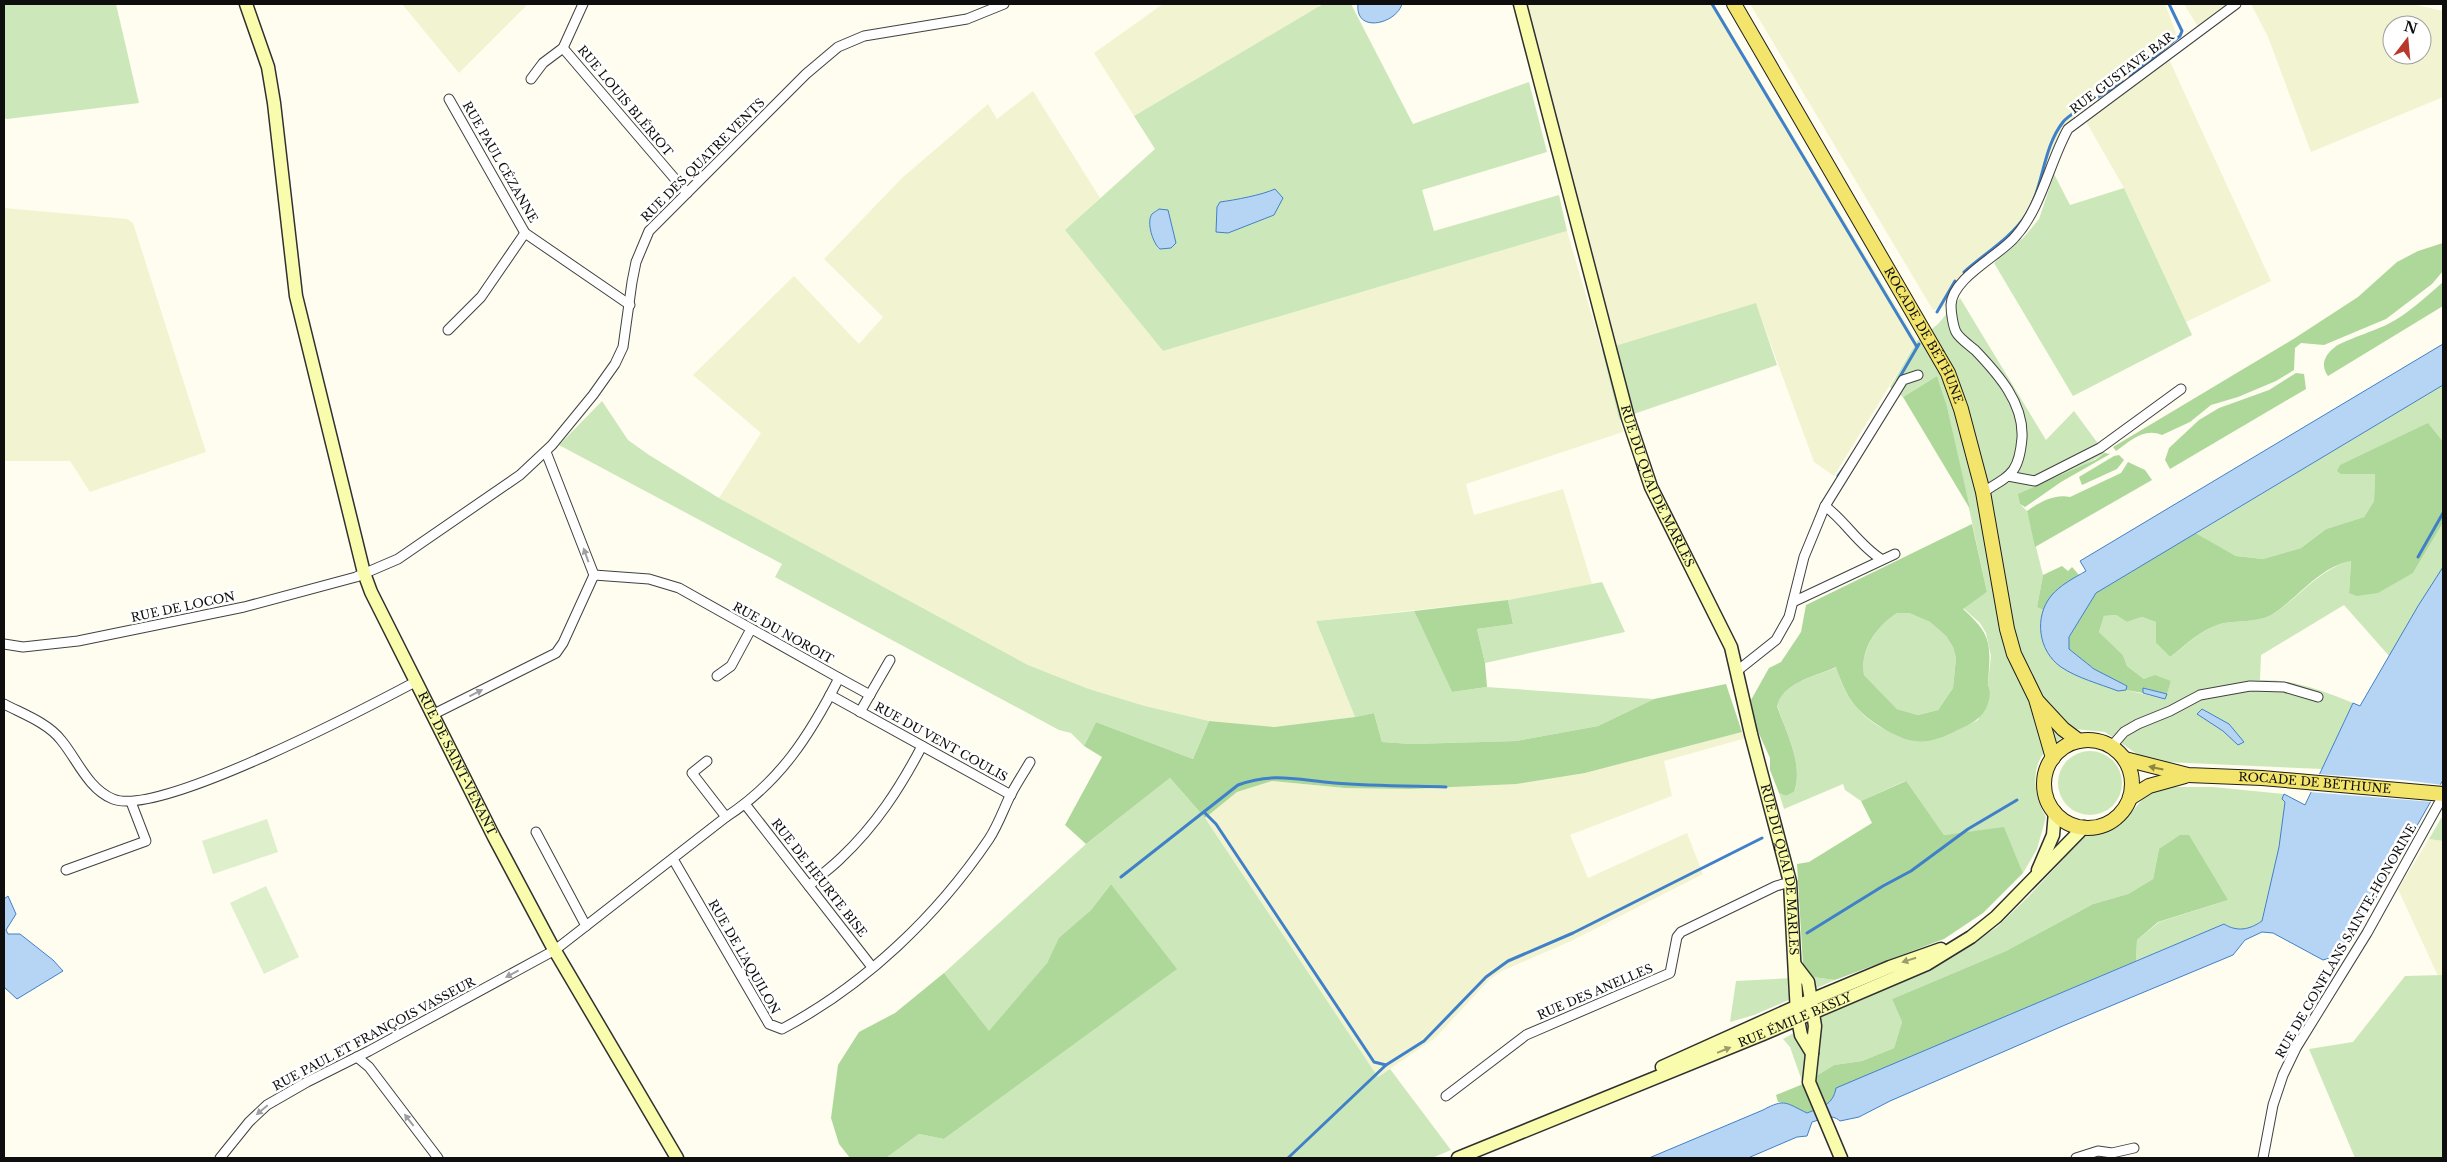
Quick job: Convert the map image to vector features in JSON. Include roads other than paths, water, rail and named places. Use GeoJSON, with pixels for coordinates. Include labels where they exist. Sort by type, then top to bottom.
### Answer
{"type":"FeatureCollection","features":[{"type":"Feature","properties":{"kind":"main road","name":"RUE DE SAINT-VENANT"},"geometry":{"type":"LineString","coordinates":[[246,4],[268,67],[274,103],[296,296],[364,574],[371,592],[417,681],[432,715],[554,950],[678,1158]]}},
{"type":"Feature","properties":{"kind":"main road","name":"RUE DU QUAI DE MARLES"},"geometry":{"type":"LineString","coordinates":[[1520,4],[1628,418],[1651,487],[1725,633],[1737,671],[1751,734],[1790,882],[1795,965],[1808,982],[1804,1010]]}},
{"type":"Feature","properties":{"kind":"main road","name":"ROCADE DE BÉTHUNE"},"geometry":{"type":"LineString","coordinates":[[1734,4],[1948,373],[1961,409],[1983,492],[2007,628],[2014,654],[2036,700],[2053,758]]}},
{"type":"Feature","properties":{"kind":"main road","name":"ROCADE DE BÉTHUNE"},"geometry":{"type":"LineString","coordinates":[[2036,700],[2063,729],[2079,741]]}},
{"type":"Feature","properties":{"kind":"main road"},"geometry":{"type":"LineString","coordinates":[[2079,741],[2096,741],[2111,746],[2125,759],[2132,778],[2130,798],[2125,808],[2107,823],[2084,827],[2069,822],[2055,812],[2045,792],[2047,768],[2053,758],[2069,744],[2079,741]]}},
{"type":"Feature","properties":{"kind":"main road","name":"ROCADE DE BÉTHUNE"},"geometry":{"type":"LineString","coordinates":[[2125,759],[2188,775],[2262,778],[2443,795]]}},
{"type":"Feature","properties":{"kind":"main road","name":"ROCADE DE BÉTHUNE"},"geometry":{"type":"LineString","coordinates":[[2130,798],[2149,786],[2188,775]]}},
{"type":"Feature","properties":{"kind":"main road"},"geometry":{"type":"LineString","coordinates":[[2033,879],[2049,848],[2055,812]]}},
{"type":"Feature","properties":{"kind":"main road","name":"RUE ÉMILE BASLY"},"geometry":{"type":"LineString","coordinates":[[1614,1093],[1653,1071],[1804,1010],[1927,964],[1971,937],[2001,912],[2084,827]]}},
{"type":"Feature","properties":{"kind":"main road","name":"RUE ÉMILE BASLY"},"geometry":{"type":"LineString","coordinates":[[1458,1158],[1763,1034],[1768,1026],[1855,988],[1890,966],[1971,937]]}},
{"type":"Feature","properties":{"kind":"main road"},"geometry":{"type":"LineString","coordinates":[[1804,1010],[1801,1035],[1812,1053],[1808,1072],[1809,1082],[1841,1158]]}},
{"type":"Feature","properties":{"kind":"street"},"geometry":{"type":"LineString","coordinates":[[531,79],[543,63],[563,48],[583,4]]}},
{"type":"Feature","properties":{"kind":"street","name":"RUE DES QUATRE VENTS"},"geometry":{"type":"LineString","coordinates":[[364,574],[398,559],[520,475],[549,449],[615,364],[623,347],[636,262],[649,231],[806,74],[838,47],[864,36],[966,19],[1004,4]]}},
{"type":"Feature","properties":{"kind":"street","name":"RUE GUSTAVE BAR"},"geometry":{"type":"LineString","coordinates":[[1983,492],[2008,476],[2018,464],[2023,427],[2017,406],[2002,380],[1956,332],[1951,304],[1959,287],[1976,269],[2015,238],[2031,215],[2068,128],[2236,4]]}},
{"type":"Feature","properties":{"kind":"street","name":"RUE LOUIS BLÉRIOT"},"geometry":{"type":"LineString","coordinates":[[563,48],[687,193]]}},
{"type":"Feature","properties":{"kind":"street","name":"RUE PAUL CÉZANNE"},"geometry":{"type":"LineString","coordinates":[[449,99],[525,233],[630,305]]}},
{"type":"Feature","properties":{"kind":"street"},"geometry":{"type":"LineString","coordinates":[[448,330],[481,297],[525,233]]}},
{"type":"Feature","properties":{"kind":"street"},"geometry":{"type":"LineString","coordinates":[[1737,671],[1776,640],[1789,617],[1804,557],[1825,506],[1903,380],[1918,375]]}},
{"type":"Feature","properties":{"kind":"street"},"geometry":{"type":"LineString","coordinates":[[2008,476],[2028,482],[2043,477],[2100,448],[2181,389]]}},
{"type":"Feature","properties":{"kind":"street"},"geometry":{"type":"LineString","coordinates":[[432,715],[556,653],[563,643],[594,575],[549,449]]}},
{"type":"Feature","properties":{"kind":"street"},"geometry":{"type":"LineString","coordinates":[[1825,506],[1838,516],[1868,550],[1881,559]]}},
{"type":"Feature","properties":{"kind":"street"},"geometry":{"type":"LineString","coordinates":[[1793,602],[1895,554]]}},
{"type":"Feature","properties":{"kind":"street","name":"RUE DE LOCON"},"geometry":{"type":"LineString","coordinates":[[4,644],[23,647],[78,641],[244,606],[364,574]]}},
{"type":"Feature","properties":{"kind":"street","name":"RUE DU NOROIT"},"geometry":{"type":"LineString","coordinates":[[554,950],[745,804],[786,764],[809,734],[839,678],[679,588],[649,578],[594,575]]}},
{"type":"Feature","properties":{"kind":"street"},"geometry":{"type":"LineString","coordinates":[[717,676],[731,666],[751,628]]}},
{"type":"Feature","properties":{"kind":"street","name":"RUE DU VENT COULIS"},"geometry":{"type":"LineString","coordinates":[[860,712],[890,660]]}},
{"type":"Feature","properties":{"kind":"street"},"geometry":{"type":"LineString","coordinates":[[839,678],[870,695]]}},
{"type":"Feature","properties":{"kind":"street"},"geometry":{"type":"LineString","coordinates":[[4,704],[47,727],[61,739],[95,787],[113,799],[131,802],[211,779],[290,746],[417,681]]}},
{"type":"Feature","properties":{"kind":"street"},"geometry":{"type":"LineString","coordinates":[[2111,746],[2124,732],[2200,695],[2250,686],[2284,687],[2318,697]]}},
{"type":"Feature","properties":{"kind":"street","name":"RUE DU VENT COULIS"},"geometry":{"type":"LineString","coordinates":[[830,695],[1011,795]]}},
{"type":"Feature","properties":{"kind":"street"},"geometry":{"type":"LineString","coordinates":[[809,886],[841,858],[875,821],[898,790],[922,746]]}},
{"type":"Feature","properties":{"kind":"street"},"geometry":{"type":"LineString","coordinates":[[708,761],[692,773],[726,817]]}},
{"type":"Feature","properties":{"kind":"street"},"geometry":{"type":"LineString","coordinates":[[872,967],[922,924],[956,884],[990,837],[1030,762]]}},
{"type":"Feature","properties":{"kind":"street","name":"RUE DE CONFLANS SAINTE-HONORINE"},"geometry":{"type":"LineString","coordinates":[[2263,1158],[2273,1105],[2283,1075],[2296,1048],[2367,933],[2443,795]]}},
{"type":"Feature","properties":{"kind":"street"},"geometry":{"type":"LineString","coordinates":[[66,870],[146,841],[131,802]]}},
{"type":"Feature","properties":{"kind":"street","name":"RUE DE HEURTE BISE"},"geometry":{"type":"LineString","coordinates":[[745,804],[872,967]]}},
{"type":"Feature","properties":{"kind":"street"},"geometry":{"type":"LineString","coordinates":[[536,832],[586,926]]}},
{"type":"Feature","properties":{"kind":"street","name":"RUE DE L'AQUILON"},"geometry":{"type":"LineString","coordinates":[[673,858],[769,1024],[782,1029],[813,1013],[872,967]]}},
{"type":"Feature","properties":{"kind":"street","name":"RUE DES ANELLES"},"geometry":{"type":"LineString","coordinates":[[1446,1096],[1526,1035],[1670,974],[1677,937],[1681,932],[1776,886],[1790,882]]}},
{"type":"Feature","properties":{"kind":"street","name":"RUE PAUL ET FRANÇOIS VASSEUR"},"geometry":{"type":"LineString","coordinates":[[220,1158],[235,1137],[262,1109],[307,1082],[554,950]]}},
{"type":"Feature","properties":{"kind":"street"},"geometry":{"type":"LineString","coordinates":[[357,1056],[368,1067],[438,1158]]}},
{"type":"Feature","properties":{"kind":"street"},"geometry":{"type":"LineString","coordinates":[[2076,1158],[2098,1151],[2112,1153],[2134,1148]]}},
{"type":"Feature","properties":{"kind":"water"},"geometry":{"type":"Polygon","coordinates":[[[1358,4],[1402,4],[1392,17],[1377,23],[1363,19],[1359,13],[1358,4]]]}},
{"type":"Feature","properties":{"kind":"water"},"geometry":{"type":"Polygon","coordinates":[[[1275,189],[1283,198],[1274,215],[1228,233],[1216,232],[1217,207],[1220,202],[1241,199],[1275,189]]]}},
{"type":"Feature","properties":{"kind":"water"},"geometry":{"type":"Polygon","coordinates":[[[1159,209],[1168,210],[1176,243],[1171,248],[1160,249],[1151,233],[1150,218],[1159,209]]]}},
{"type":"Feature","properties":{"kind":"water"},"geometry":{"type":"Polygon","coordinates":[[[2443,344],[2443,385],[2096,593],[2069,637],[2069,649],[2094,669],[2127,686],[2126,690],[2118,691],[2081,678],[2067,671],[2053,660],[2043,643],[2041,633],[2042,614],[2051,596],[2059,588],[2086,571],[2080,561],[2443,344]]]}},
{"type":"Feature","properties":{"kind":"water"},"geometry":{"type":"Polygon","coordinates":[[[2443,567],[2443,780],[2361,924],[2333,957],[2323,960],[2273,933],[2262,932],[2245,940],[2233,955],[2065,1025],[1890,1101],[1859,1117],[1840,1121],[1830,1117],[1812,1122],[1807,1136],[1797,1137],[1748,1158],[1649,1158],[1776,1104],[1790,1104],[1807,1113],[1829,1102],[1835,1094],[1836,1088],[2224,924],[2229,927],[2243,929],[2262,921],[2279,847],[2285,802],[2282,799],[2284,794],[2305,805],[2353,703],[2360,706],[2443,567]]]}},
{"type":"Feature","properties":{"kind":"water"},"geometry":{"type":"Polygon","coordinates":[[[2143,688],[2167,694],[2165,699],[2143,693],[2143,688]]]}},
{"type":"Feature","properties":{"kind":"water"},"geometry":{"type":"Polygon","coordinates":[[[2202,709],[2229,724],[2244,742],[2238,745],[2223,731],[2197,714],[2202,709]]]}},
{"type":"Feature","properties":{"kind":"water"},"geometry":{"type":"Polygon","coordinates":[[[8,896],[16,914],[6,930],[8,934],[20,934],[53,960],[63,971],[17,999],[4,987],[4,899],[8,896]]]}},
{"type":"Feature","properties":{"kind":"waterway"},"geometry":{"type":"LineString","coordinates":[[1712,4],[1917,347]]}},
{"type":"Feature","properties":{"kind":"waterway"},"geometry":{"type":"LineString","coordinates":[[2130,76],[2180,36],[2182,31],[2169,4]]}},
{"type":"Feature","properties":{"kind":"waterway"},"geometry":{"type":"LineString","coordinates":[[1964,272],[2005,239],[2026,215],[2032,204],[2051,144],[2063,122],[2082,107],[2123,82]]}},
{"type":"Feature","properties":{"kind":"waterway"},"geometry":{"type":"LineString","coordinates":[[1937,312],[1955,281]]}},
{"type":"Feature","properties":{"kind":"waterway"},"geometry":{"type":"LineString","coordinates":[[1898,380],[1919,344]]}},
{"type":"Feature","properties":{"kind":"waterway"},"geometry":{"type":"LineString","coordinates":[[1838,476],[1844,468]]}},
{"type":"Feature","properties":{"kind":"waterway"},"geometry":{"type":"LineString","coordinates":[[2418,557],[2443,513]]}},
{"type":"Feature","properties":{"kind":"waterway"},"geometry":{"type":"LineString","coordinates":[[1121,877],[1238,785],[1251,781],[1286,778],[1348,784],[1446,787]]}},
{"type":"Feature","properties":{"kind":"waterway"},"geometry":{"type":"LineString","coordinates":[[1807,933],[1911,871],[1968,829],[2017,800]]}},
{"type":"Feature","properties":{"kind":"waterway"},"geometry":{"type":"LineString","coordinates":[[1204,812],[1216,824],[1374,1062],[1386,1065]]}},
{"type":"Feature","properties":{"kind":"waterway"},"geometry":{"type":"LineString","coordinates":[[1288,1158],[1386,1065],[1424,1041],[1486,977],[1508,961],[1573,933],[1762,838]]}}]}
